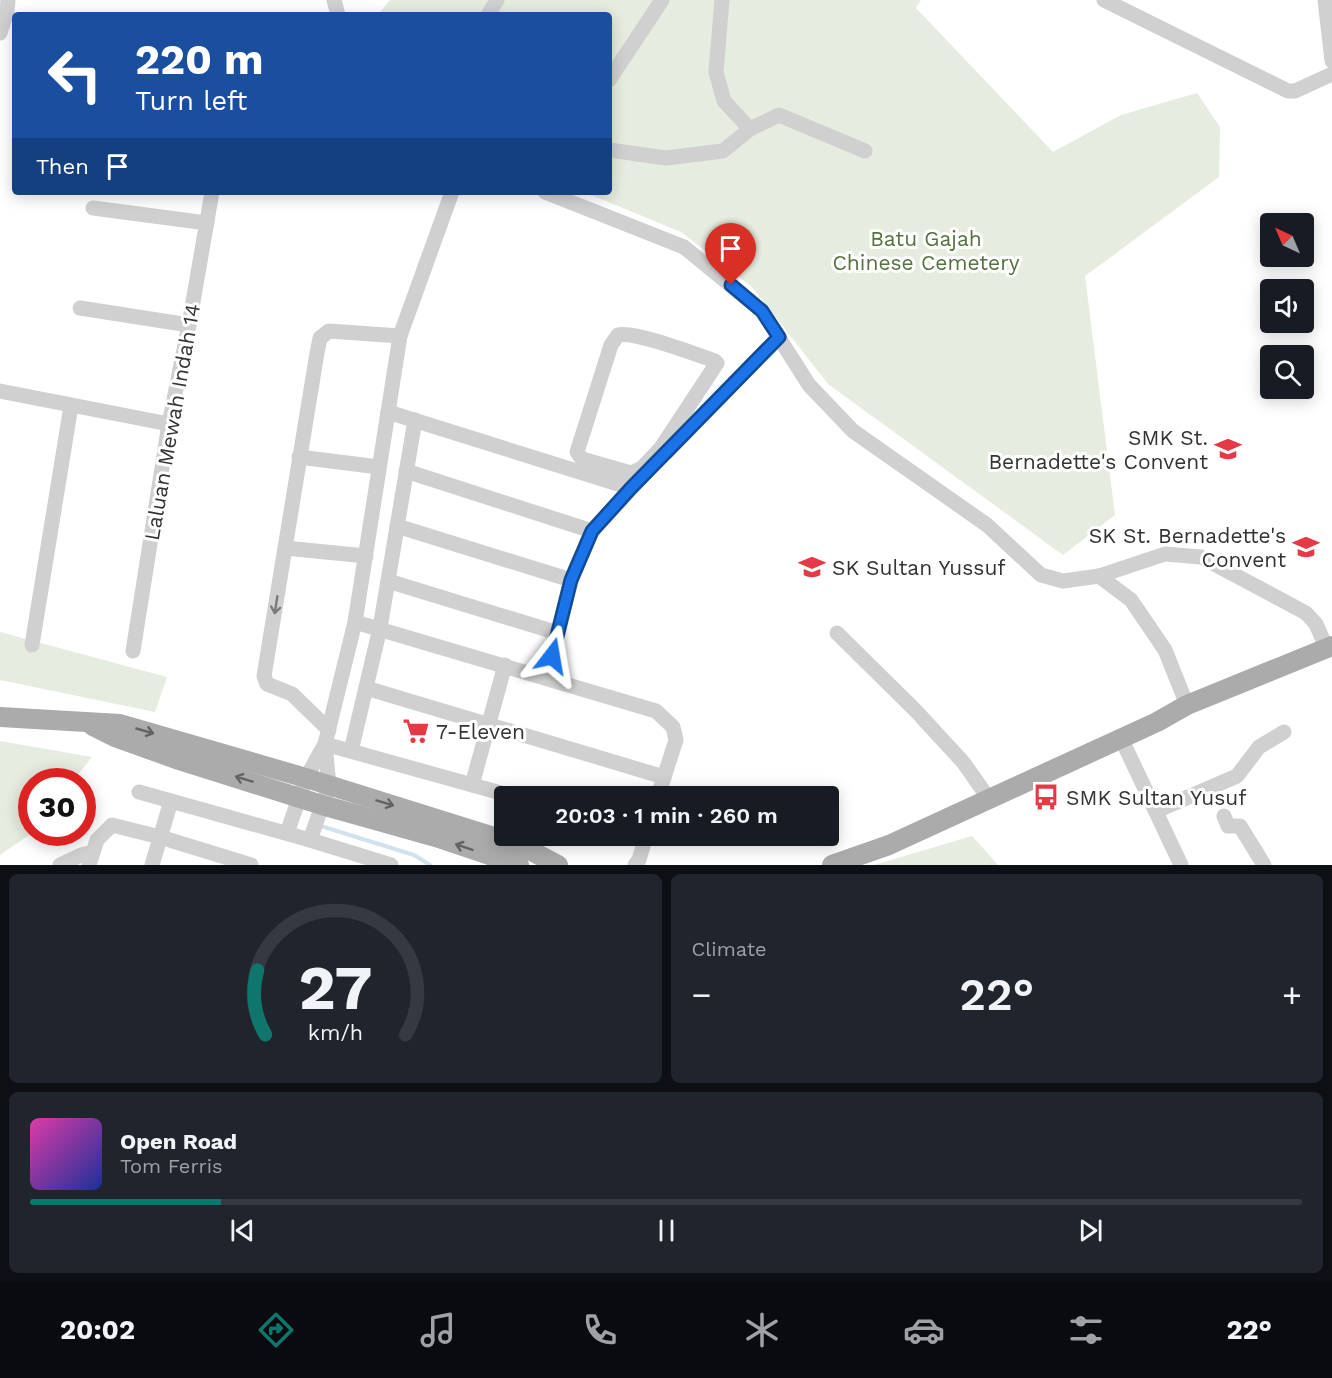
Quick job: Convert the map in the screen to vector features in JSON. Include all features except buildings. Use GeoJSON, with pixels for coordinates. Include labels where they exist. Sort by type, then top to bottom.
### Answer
{"type":"FeatureCollection","features":[{"type":"Feature","properties":{"kind":"main road"},"geometry":{"type":"LineString","coordinates":[[832,865],[889,844],[1121,738],[1187,705],[1329,646]]}},
{"type":"Feature","properties":{"kind":"main road"},"geometry":{"type":"LineString","coordinates":[[0,717],[120,724],[306,778],[520,845],[558,865]]}},
{"type":"Feature","properties":{"kind":"main road"},"geometry":{"type":"LineString","coordinates":[[87,723],[115,737],[168,756],[322,805],[436,837],[519,865]]}},
{"type":"Feature","properties":{"kind":"street"},"geometry":{"type":"LineString","coordinates":[[0,33],[8,0]]}},
{"type":"Feature","properties":{"kind":"street"},"geometry":{"type":"LineString","coordinates":[[612,76],[662,0]]}},
{"type":"Feature","properties":{"kind":"street"},"geometry":{"type":"LineString","coordinates":[[722,0],[716,72],[724,101],[750,129]]}},
{"type":"Feature","properties":{"kind":"street"},"geometry":{"type":"LineString","coordinates":[[1104,0],[1288,91],[1296,91],[1332,74]]}},
{"type":"Feature","properties":{"kind":"street"},"geometry":{"type":"LineString","coordinates":[[1325,0],[1332,60]]}},
{"type":"Feature","properties":{"kind":"street"},"geometry":{"type":"LineString","coordinates":[[612,150],[666,158],[723,151],[750,129],[779,115],[865,151]]}},
{"type":"Feature","properties":{"kind":"street","name":"Laluan Mewah Indah 14"},"geometry":{"type":"LineString","coordinates":[[133,651],[169,424],[212,195]]}},
{"type":"Feature","properties":{"kind":"street"},"geometry":{"type":"LineString","coordinates":[[287,833],[306,778],[327,737],[355,622],[400,336],[451,195]]}},
{"type":"Feature","properties":{"kind":"street"},"geometry":{"type":"LineString","coordinates":[[554,195],[684,247],[762,311],[809,385],[853,431],[987,525],[1041,575],[1063,581],[1099,576],[1165,554],[1201,557],[1306,613],[1316,624],[1329,646]]}},
{"type":"Feature","properties":{"kind":"street"},"geometry":{"type":"LineString","coordinates":[[93,208],[207,223]]}},
{"type":"Feature","properties":{"kind":"street"},"geometry":{"type":"LineString","coordinates":[[80,308],[189,326]]}},
{"type":"Feature","properties":{"kind":"street"},"geometry":{"type":"LineString","coordinates":[[400,336],[328,331],[320,338],[264,676],[267,684],[292,694],[327,737],[351,751],[494,791]]}},
{"type":"Feature","properties":{"kind":"street"},"geometry":{"type":"LineString","coordinates":[[621,334],[666,345],[717,363],[665,449],[642,468],[631,473],[578,456],[577,452],[611,345],[613,340],[621,334]]}},
{"type":"Feature","properties":{"kind":"street"},"geometry":{"type":"LineString","coordinates":[[547,678],[571,580],[592,531],[665,449],[779,337]]}},
{"type":"Feature","properties":{"kind":"street"},"geometry":{"type":"LineString","coordinates":[[0,391],[169,424]]}},
{"type":"Feature","properties":{"kind":"street"},"geometry":{"type":"LineString","coordinates":[[32,645],[71,406]]}},
{"type":"Feature","properties":{"kind":"street"},"geometry":{"type":"LineString","coordinates":[[388,412],[631,488]]}},
{"type":"Feature","properties":{"kind":"street"},"geometry":{"type":"LineString","coordinates":[[351,751],[380,628],[415,420]]}},
{"type":"Feature","properties":{"kind":"street"},"geometry":{"type":"LineString","coordinates":[[299,457],[380,467]]}},
{"type":"Feature","properties":{"kind":"street"},"geometry":{"type":"LineString","coordinates":[[406,471],[592,531]]}},
{"type":"Feature","properties":{"kind":"street"},"geometry":{"type":"LineString","coordinates":[[397,526],[571,580]]}},
{"type":"Feature","properties":{"kind":"street"},"geometry":{"type":"LineString","coordinates":[[285,548],[366,556]]}},
{"type":"Feature","properties":{"kind":"street"},"geometry":{"type":"LineString","coordinates":[[1099,576],[1131,600],[1165,650],[1187,705]]}},
{"type":"Feature","properties":{"kind":"street"},"geometry":{"type":"LineString","coordinates":[[388,581],[558,633]]}},
{"type":"Feature","properties":{"kind":"street"},"geometry":{"type":"LineString","coordinates":[[355,622],[656,711],[664,716],[673,727],[676,740],[661,786]]}},
{"type":"Feature","properties":{"kind":"street"},"geometry":{"type":"LineString","coordinates":[[837,633],[916,711],[963,762],[989,799]]}},
{"type":"Feature","properties":{"kind":"street"},"geometry":{"type":"LineString","coordinates":[[472,785],[505,665]]}},
{"type":"Feature","properties":{"kind":"street"},"geometry":{"type":"LineString","coordinates":[[366,688],[664,777]]}},
{"type":"Feature","properties":{"kind":"street"},"geometry":{"type":"LineString","coordinates":[[1156,811],[1237,776],[1259,747],[1284,732]]}},
{"type":"Feature","properties":{"kind":"street"},"geometry":{"type":"LineString","coordinates":[[310,840],[329,786],[327,737]]}},
{"type":"Feature","properties":{"kind":"street"},"geometry":{"type":"LineString","coordinates":[[1121,738],[1181,865]]}},
{"type":"Feature","properties":{"kind":"street"},"geometry":{"type":"LineString","coordinates":[[140,792],[391,865]]}},
{"type":"Feature","properties":{"kind":"street"},"geometry":{"type":"LineString","coordinates":[[152,865],[171,801]]}},
{"type":"Feature","properties":{"kind":"street"},"geometry":{"type":"LineString","coordinates":[[1224,816],[1228,826],[1240,826],[1264,865]]}},
{"type":"Feature","properties":{"kind":"street"},"geometry":{"type":"LineString","coordinates":[[60,865],[81,855],[91,859],[97,840],[112,825],[251,865]]}},
{"type":"Feature","properties":{"kind":"street"},"geometry":{"type":"LineString","coordinates":[[638,863],[643,846]]}},
{"type":"Feature","properties":{"kind":"green space","name":"Batu Gajah Chinese Cemetery"},"geometry":{"type":"Polygon","coordinates":[[[390,0],[921,0],[916,8],[1053,152],[1121,115],[1197,93],[1220,127],[1219,177],[1085,276],[1115,515],[1063,555],[828,384],[752,287],[681,232],[591,195],[612,195],[612,12],[380,12],[390,0]]]}},
{"type":"Feature","properties":{"kind":"green space"},"geometry":{"type":"Polygon","coordinates":[[[0,632],[167,677],[155,712],[0,680],[0,632]]]}},
{"type":"Feature","properties":{"kind":"green space"},"geometry":{"type":"Polygon","coordinates":[[[0,741],[92,757],[83,768],[18,768],[18,843],[0,855],[0,741]]]}},
{"type":"Feature","properties":{"kind":"green space"},"geometry":{"type":"Polygon","coordinates":[[[972,836],[998,865],[874,865],[972,836]]]}},
{"type":"Feature","properties":{"kind":"waterway"},"geometry":{"type":"LineString","coordinates":[[324,827],[414,855],[430,865]]}},
{"type":"Feature","properties":{"kind":"place","name":"SMK St. Bernadette's Convent"},"geometry":{"type":"Point","coordinates":[1228,449]}},
{"type":"Feature","properties":{"kind":"place","name":"SK St. Bernadette's Convent"},"geometry":{"type":"Point","coordinates":[1306,547]}},
{"type":"Feature","properties":{"kind":"place","name":"SK Sultan Yussuf"},"geometry":{"type":"Point","coordinates":[812,567]}},
{"type":"Feature","properties":{"kind":"place","name":"7-Eleven"},"geometry":{"type":"Point","coordinates":[416,731]}},
{"type":"Feature","properties":{"kind":"place","name":"SMK Sultan Yusuf"},"geometry":{"type":"Point","coordinates":[1046,797]}},
{"type":"Feature","properties":{"kind":"route"},"geometry":{"type":"LineString","coordinates":[[552,656],[571,580],[592,531],[779,337],[762,311],[731,285]]}}]}
